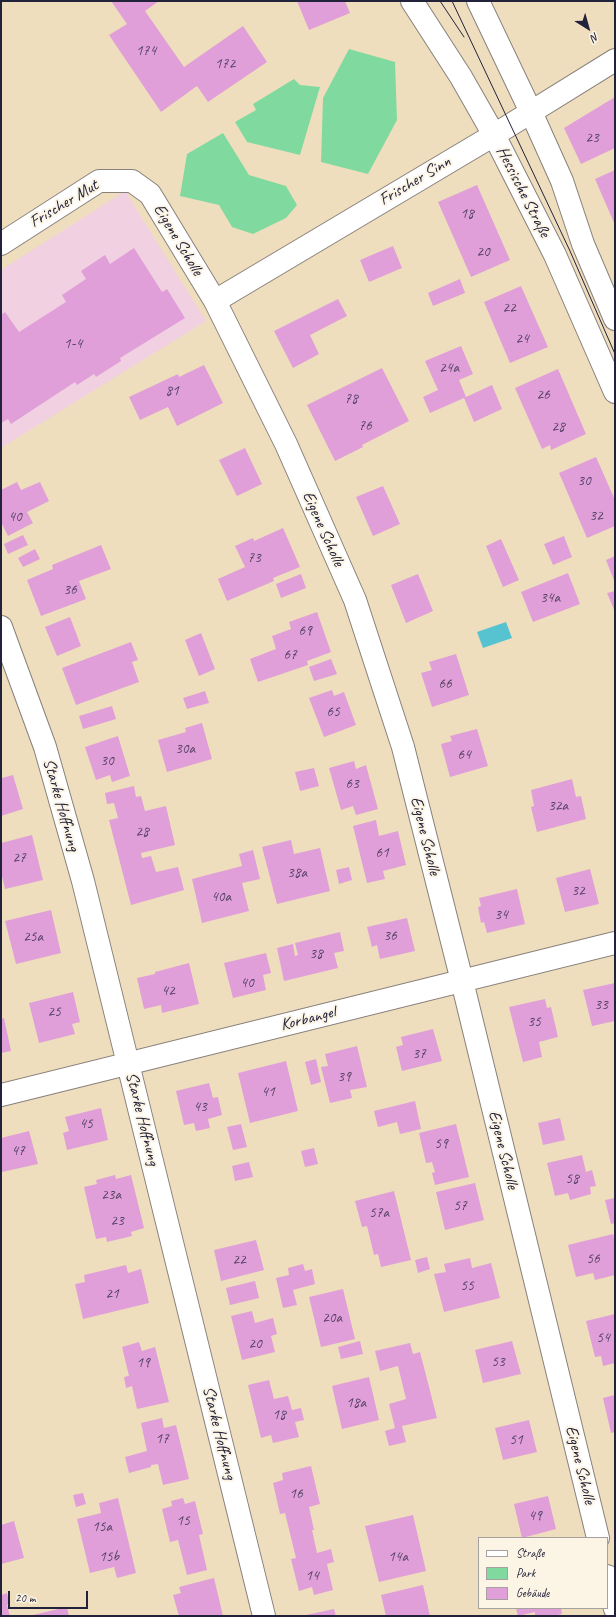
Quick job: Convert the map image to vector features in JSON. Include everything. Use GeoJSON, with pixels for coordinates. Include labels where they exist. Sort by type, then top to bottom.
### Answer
{"type":"FeatureCollection","features":[{"type":"Feature","properties":{"kind":"street","name":"Hessische Straße"},"geometry":{"type":"LineString","coordinates":[[412,1],[461,77],[494,135],[555,255],[615,392]]}},
{"type":"Feature","properties":{"kind":"street","name":"Hessische Straße"},"geometry":{"type":"LineString","coordinates":[[478,1],[532,112],[562,181],[583,244],[615,318]]}},
{"type":"Feature","properties":{"kind":"street","name":"Frischer Sinn"},"geometry":{"type":"LineString","coordinates":[[215,301],[494,135],[615,60]]}},
{"type":"Feature","properties":{"kind":"street","name":"Frischer Mut"},"geometry":{"type":"LineString","coordinates":[[1,244],[100,180],[132,181]]}},
{"type":"Feature","properties":{"kind":"street","name":"Eigene Scholle"},"geometry":{"type":"LineString","coordinates":[[132,181],[150,194],[215,301],[286,444],[355,600],[402,747],[462,980],[598,1537]]}},
{"type":"Feature","properties":{"kind":"street","name":"Starke Hoffnung"},"geometry":{"type":"LineString","coordinates":[[1,627],[45,746],[83,881],[264,1616]]}},
{"type":"Feature","properties":{"kind":"street","name":"Korbangel"},"geometry":{"type":"LineString","coordinates":[[1,1095],[615,942]]}},
{"type":"Feature","properties":{"kind":"street"},"geometry":{"type":"LineString","coordinates":[[608,1580],[615,1608]]}},
{"type":"Feature","properties":{"kind":"shaded area"},"geometry":{"type":"Polygon","coordinates":[[[125,191],[206,321],[1,448],[1,270],[125,191]]]}},
{"type":"Feature","properties":{"kind":"green space"},"geometry":{"type":"Polygon","coordinates":[[[349,49],[395,62],[397,120],[368,174],[321,162],[323,98],[349,49]]]}},
{"type":"Feature","properties":{"kind":"green space"},"geometry":{"type":"Polygon","coordinates":[[[294,79],[300,85],[320,87],[300,155],[247,142],[235,122],[256,110],[253,104],[294,79]]]}},
{"type":"Feature","properties":{"kind":"green space"},"geometry":{"type":"Polygon","coordinates":[[[223,133],[249,175],[286,186],[297,205],[286,218],[253,234],[232,227],[219,205],[180,196],[187,154],[223,133]]]}},
{"type":"Feature","properties":{"kind":"water"},"geometry":{"type":"Polygon","coordinates":[[[506,622],[512,638],[483,648],[477,632],[506,622]]]}},
{"type":"Feature","properties":{"kind":"building"},"geometry":{"type":"Polygon","coordinates":[[[111,1],[159,1],[145,11],[184,67],[243,26],[267,62],[208,102],[197,86],[161,112],[109,35],[127,24],[111,1]]]}},
{"type":"Feature","properties":{"kind":"building"},"geometry":{"type":"Polygon","coordinates":[[[297,1],[345,1],[350,13],[309,30],[297,1]]]}},
{"type":"Feature","properties":{"kind":"building"},"geometry":{"type":"Polygon","coordinates":[[[615,97],[615,148],[581,164],[564,128],[615,97]]]}},
{"type":"Feature","properties":{"kind":"building"},"geometry":{"type":"Polygon","coordinates":[[[615,170],[615,225],[595,179],[615,170]]]}},
{"type":"Feature","properties":{"kind":"building"},"geometry":{"type":"Polygon","coordinates":[[[477,185],[510,260],[471,277],[438,202],[477,185]]]}},
{"type":"Feature","properties":{"kind":"building"},"geometry":{"type":"Polygon","coordinates":[[[393,246],[402,268],[369,282],[360,260],[393,246]]]}},
{"type":"Feature","properties":{"kind":"building"},"geometry":{"type":"Polygon","coordinates":[[[134,248],[162,292],[167,289],[185,318],[120,358],[121,361],[96,377],[94,374],[77,385],[75,382],[11,424],[8,419],[1,423],[1,315],[5,312],[19,332],[66,302],[62,295],[86,279],[81,271],[105,255],[110,264],[134,248]]]}},
{"type":"Feature","properties":{"kind":"building"},"geometry":{"type":"Polygon","coordinates":[[[460,279],[465,293],[433,306],[428,293],[460,279]]]}},
{"type":"Feature","properties":{"kind":"building"},"geometry":{"type":"Polygon","coordinates":[[[521,286],[548,347],[510,363],[484,302],[521,286]]]}},
{"type":"Feature","properties":{"kind":"building"},"geometry":{"type":"Polygon","coordinates":[[[338,299],[347,316],[310,335],[319,354],[293,368],[274,331],[338,299]]]}},
{"type":"Feature","properties":{"kind":"building"},"geometry":{"type":"Polygon","coordinates":[[[461,346],[473,374],[459,380],[466,397],[492,385],[502,409],[474,422],[464,398],[430,413],[423,397],[438,390],[425,361],[461,346]]]}},
{"type":"Feature","properties":{"kind":"building"},"geometry":{"type":"Polygon","coordinates":[[[204,365],[223,403],[177,426],[168,407],[140,420],[129,397],[178,374],[179,377],[204,365]]]}},
{"type":"Feature","properties":{"kind":"building"},"geometry":{"type":"Polygon","coordinates":[[[382,368],[409,421],[362,445],[363,447],[335,461],[307,405],[382,368]]]}},
{"type":"Feature","properties":{"kind":"building"},"geometry":{"type":"Polygon","coordinates":[[[558,369],[586,434],[551,450],[550,445],[542,449],[515,388],[558,369]]]}},
{"type":"Feature","properties":{"kind":"building"},"geometry":{"type":"Polygon","coordinates":[[[245,448],[262,484],[237,496],[219,460],[245,448]]]}},
{"type":"Feature","properties":{"kind":"building"},"geometry":{"type":"Polygon","coordinates":[[[596,457],[615,500],[615,526],[587,538],[559,473],[596,457]]]}},
{"type":"Feature","properties":{"kind":"building"},"geometry":{"type":"Polygon","coordinates":[[[17,482],[21,490],[40,482],[49,501],[27,512],[33,523],[8,536],[1,522],[1,490],[17,482]]]}},
{"type":"Feature","properties":{"kind":"building"},"geometry":{"type":"Polygon","coordinates":[[[383,486],[400,524],[373,536],[356,497],[383,486]]]}},
{"type":"Feature","properties":{"kind":"building"},"geometry":{"type":"Polygon","coordinates":[[[283,528],[300,567],[273,578],[274,581],[227,601],[218,579],[245,567],[235,546],[253,538],[254,541],[283,528]]]}},
{"type":"Feature","properties":{"kind":"building"},"geometry":{"type":"Polygon","coordinates":[[[23,535],[28,545],[8,554],[4,544],[23,535]]]}},
{"type":"Feature","properties":{"kind":"building"},"geometry":{"type":"Polygon","coordinates":[[[564,536],[572,557],[553,565],[544,544],[564,536]]]}},
{"type":"Feature","properties":{"kind":"building"},"geometry":{"type":"Polygon","coordinates":[[[501,539],[519,580],[503,587],[486,546],[501,539]]]}},
{"type":"Feature","properties":{"kind":"building"},"geometry":{"type":"Polygon","coordinates":[[[101,545],[111,569],[79,581],[86,599],[41,616],[27,580],[53,569],[52,565],[101,545]]]}},
{"type":"Feature","properties":{"kind":"building"},"geometry":{"type":"Polygon","coordinates":[[[35,549],[40,559],[23,567],[18,558],[35,549]]]}},
{"type":"Feature","properties":{"kind":"building"},"geometry":{"type":"Polygon","coordinates":[[[615,556],[615,583],[606,560],[615,556]]]}},
{"type":"Feature","properties":{"kind":"building"},"geometry":{"type":"Polygon","coordinates":[[[568,573],[580,604],[533,622],[521,592],[568,573]]]}},
{"type":"Feature","properties":{"kind":"building"},"geometry":{"type":"Polygon","coordinates":[[[301,574],[306,588],[281,598],[276,584],[301,574]]]}},
{"type":"Feature","properties":{"kind":"building"},"geometry":{"type":"Polygon","coordinates":[[[418,574],[433,611],[406,623],[391,585],[418,574]]]}},
{"type":"Feature","properties":{"kind":"building"},"geometry":{"type":"Polygon","coordinates":[[[615,591],[615,612],[607,593],[615,591]]]}},
{"type":"Feature","properties":{"kind":"building"},"geometry":{"type":"Polygon","coordinates":[[[317,612],[331,652],[307,661],[308,665],[258,682],[250,659],[276,649],[272,636],[291,629],[289,622],[317,612]]]}},
{"type":"Feature","properties":{"kind":"building"},"geometry":{"type":"Polygon","coordinates":[[[70,617],[81,646],[57,656],[45,627],[70,617]]]}},
{"type":"Feature","properties":{"kind":"building"},"geometry":{"type":"Polygon","coordinates":[[[201,633],[215,669],[199,676],[185,640],[201,633]]]}},
{"type":"Feature","properties":{"kind":"building"},"geometry":{"type":"Polygon","coordinates":[[[131,642],[138,660],[132,662],[139,682],[76,705],[62,668],[131,642]]]}},
{"type":"Feature","properties":{"kind":"building"},"geometry":{"type":"Polygon","coordinates":[[[456,654],[469,695],[432,707],[421,673],[432,670],[429,662],[456,654]]]}},
{"type":"Feature","properties":{"kind":"building"},"geometry":{"type":"Polygon","coordinates":[[[331,659],[337,674],[314,681],[309,667],[331,659]]]}},
{"type":"Feature","properties":{"kind":"building"},"geometry":{"type":"Polygon","coordinates":[[[332,690],[334,696],[344,692],[356,725],[324,737],[309,698],[332,690]]]}},
{"type":"Feature","properties":{"kind":"building"},"geometry":{"type":"Polygon","coordinates":[[[205,691],[209,703],[187,709],[183,698],[205,691]]]}},
{"type":"Feature","properties":{"kind":"building"},"geometry":{"type":"Polygon","coordinates":[[[112,706],[116,719],[83,729],[79,716],[112,706]]]}},
{"type":"Feature","properties":{"kind":"building"},"geometry":{"type":"Polygon","coordinates":[[[202,723],[212,759],[167,772],[158,740],[186,732],[185,728],[202,723]]]}},
{"type":"Feature","properties":{"kind":"building"},"geometry":{"type":"Polygon","coordinates":[[[477,729],[488,766],[450,777],[441,744],[452,741],[450,736],[477,729]]]}},
{"type":"Feature","properties":{"kind":"building"},"geometry":{"type":"Polygon","coordinates":[[[118,736],[130,776],[112,782],[110,775],[96,780],[85,747],[118,736]]]}},
{"type":"Feature","properties":{"kind":"building"},"geometry":{"type":"Polygon","coordinates":[[[354,761],[356,769],[366,765],[378,809],[356,815],[353,806],[341,810],[329,768],[354,761]]]}},
{"type":"Feature","properties":{"kind":"building"},"geometry":{"type":"Polygon","coordinates":[[[314,768],[319,786],[300,791],[295,772],[314,768]]]}},
{"type":"Feature","properties":{"kind":"building"},"geometry":{"type":"Polygon","coordinates":[[[1,775],[2,778],[13,775],[23,809],[1,816],[1,775]]]}},
{"type":"Feature","properties":{"kind":"building"},"geometry":{"type":"Polygon","coordinates":[[[572,779],[576,797],[581,796],[586,819],[537,832],[531,807],[534,806],[531,790],[572,779]]]}},
{"type":"Feature","properties":{"kind":"building"},"geometry":{"type":"Polygon","coordinates":[[[134,786],[136,797],[141,796],[145,811],[166,806],[175,845],[141,853],[142,858],[151,856],[156,872],[178,867],[184,890],[131,905],[109,820],[118,818],[114,803],[107,804],[105,793],[134,786]]]}},
{"type":"Feature","properties":{"kind":"building"},"geometry":{"type":"Polygon","coordinates":[[[376,820],[379,836],[398,831],[406,865],[383,871],[385,879],[367,883],[353,826],[376,820]]]}},
{"type":"Feature","properties":{"kind":"building"},"geometry":{"type":"Polygon","coordinates":[[[32,835],[43,880],[5,889],[1,872],[1,843],[32,835]]]}},
{"type":"Feature","properties":{"kind":"building"},"geometry":{"type":"Polygon","coordinates":[[[291,840],[294,854],[320,848],[330,891],[277,904],[262,847],[291,840]]]}},
{"type":"Feature","properties":{"kind":"building"},"geometry":{"type":"Polygon","coordinates":[[[253,850],[260,879],[242,883],[249,911],[202,923],[192,879],[242,866],[239,854],[253,850]]]}},
{"type":"Feature","properties":{"kind":"building"},"geometry":{"type":"Polygon","coordinates":[[[349,867],[352,880],[339,884],[336,870],[349,867]]]}},
{"type":"Feature","properties":{"kind":"building"},"geometry":{"type":"Polygon","coordinates":[[[590,869],[599,904],[565,912],[556,878],[590,869]]]}},
{"type":"Feature","properties":{"kind":"building"},"geometry":{"type":"Polygon","coordinates":[[[517,889],[525,924],[487,933],[484,922],[481,923],[478,907],[481,906],[479,898],[517,889]]]}},
{"type":"Feature","properties":{"kind":"building"},"geometry":{"type":"Polygon","coordinates":[[[51,910],[61,953],[16,964],[5,921],[51,910]]]}},
{"type":"Feature","properties":{"kind":"building"},"geometry":{"type":"Polygon","coordinates":[[[407,918],[415,951],[380,959],[377,945],[372,947],[367,927],[407,918]]]}},
{"type":"Feature","properties":{"kind":"building"},"geometry":{"type":"Polygon","coordinates":[[[340,932],[344,951],[334,953],[338,968],[284,981],[277,948],[293,944],[295,956],[298,955],[295,943],[340,932]]]}},
{"type":"Feature","properties":{"kind":"building"},"geometry":{"type":"Polygon","coordinates":[[[266,953],[271,973],[263,975],[266,990],[233,998],[224,963],[266,953]]]}},
{"type":"Feature","properties":{"kind":"building"},"geometry":{"type":"Polygon","coordinates":[[[189,963],[199,1004],[162,1013],[161,1005],[144,1009],[137,978],[189,963]]]}},
{"type":"Feature","properties":{"kind":"building"},"geometry":{"type":"Polygon","coordinates":[[[615,983],[615,1021],[592,1026],[583,990],[615,983]]]}},
{"type":"Feature","properties":{"kind":"building"},"geometry":{"type":"Polygon","coordinates":[[[73,992],[80,1022],[72,1024],[75,1034],[39,1043],[29,1003],[73,992]]]}},
{"type":"Feature","properties":{"kind":"building"},"geometry":{"type":"Polygon","coordinates":[[[545,999],[547,1008],[551,1007],[558,1037],[539,1042],[542,1057],[523,1062],[509,1007],[545,999]]]}},
{"type":"Feature","properties":{"kind":"building"},"geometry":{"type":"Polygon","coordinates":[[[4,1018],[11,1051],[1,1053],[1,1019],[4,1018]]]}},
{"type":"Feature","properties":{"kind":"building"},"geometry":{"type":"Polygon","coordinates":[[[433,1029],[442,1061],[402,1071],[396,1047],[403,1045],[401,1037],[433,1029]]]}},
{"type":"Feature","properties":{"kind":"building"},"geometry":{"type":"Polygon","coordinates":[[[357,1046],[367,1087],[350,1090],[352,1098],[330,1103],[321,1067],[328,1066],[325,1054],[357,1046]]]}},
{"type":"Feature","properties":{"kind":"building"},"geometry":{"type":"Polygon","coordinates":[[[316,1059],[321,1082],[311,1085],[305,1062],[316,1059]]]}},
{"type":"Feature","properties":{"kind":"building"},"geometry":{"type":"Polygon","coordinates":[[[286,1061],[298,1111],[250,1123],[238,1073],[286,1061]]]}},
{"type":"Feature","properties":{"kind":"building"},"geometry":{"type":"Polygon","coordinates":[[[209,1083],[213,1098],[218,1097],[222,1115],[208,1119],[210,1128],[196,1131],[194,1123],[184,1125],[176,1091],[209,1083]]]}},
{"type":"Feature","properties":{"kind":"building"},"geometry":{"type":"Polygon","coordinates":[[[415,1101],[421,1129],[400,1134],[397,1122],[378,1127],[374,1111],[415,1101]]]}},
{"type":"Feature","properties":{"kind":"building"},"geometry":{"type":"Polygon","coordinates":[[[101,1108],[108,1140],[67,1150],[63,1133],[69,1131],[65,1117],[101,1108]]]}},
{"type":"Feature","properties":{"kind":"building"},"geometry":{"type":"Polygon","coordinates":[[[560,1118],[565,1140],[543,1145],[538,1123],[560,1118]]]}},
{"type":"Feature","properties":{"kind":"building"},"geometry":{"type":"Polygon","coordinates":[[[241,1124],[247,1147],[233,1150],[227,1127],[241,1124]]]}},
{"type":"Feature","properties":{"kind":"building"},"geometry":{"type":"Polygon","coordinates":[[[456,1124],[469,1177],[435,1185],[432,1173],[435,1172],[432,1162],[426,1163],[419,1133],[456,1124]]]}},
{"type":"Feature","properties":{"kind":"building"},"geometry":{"type":"Polygon","coordinates":[[[29,1131],[38,1164],[2,1172],[1,1138],[29,1131]]]}},
{"type":"Feature","properties":{"kind":"building"},"geometry":{"type":"Polygon","coordinates":[[[314,1148],[318,1164],[305,1167],[301,1151],[314,1148]]]}},
{"type":"Feature","properties":{"kind":"building"},"geometry":{"type":"Polygon","coordinates":[[[582,1155],[586,1172],[592,1170],[596,1186],[590,1187],[591,1194],[570,1200],[568,1193],[555,1196],[547,1163],[582,1155]]]}},
{"type":"Feature","properties":{"kind":"building"},"geometry":{"type":"Polygon","coordinates":[[[249,1162],[253,1177],[235,1181],[232,1166],[249,1162]]]}},
{"type":"Feature","properties":{"kind":"building"},"geometry":{"type":"Polygon","coordinates":[[[115,1175],[116,1179],[131,1175],[144,1228],[131,1232],[132,1236],[107,1242],[106,1237],[96,1239],[84,1187],[97,1184],[96,1180],[115,1175]]]}},
{"type":"Feature","properties":{"kind":"building"},"geometry":{"type":"Polygon","coordinates":[[[475,1183],[484,1220],[445,1230],[436,1192],[475,1183]]]}},
{"type":"Feature","properties":{"kind":"building"},"geometry":{"type":"Polygon","coordinates":[[[394,1191],[411,1260],[381,1267],[378,1254],[374,1255],[367,1226],[362,1227],[355,1201],[394,1191]]]}},
{"type":"Feature","properties":{"kind":"building"},"geometry":{"type":"Polygon","coordinates":[[[615,1198],[615,1223],[611,1224],[605,1200],[615,1198]]]}},
{"type":"Feature","properties":{"kind":"building"},"geometry":{"type":"Polygon","coordinates":[[[613,1234],[615,1241],[615,1275],[595,1280],[593,1273],[576,1277],[568,1245],[613,1234]]]}},
{"type":"Feature","properties":{"kind":"building"},"geometry":{"type":"Polygon","coordinates":[[[256,1240],[264,1270],[221,1281],[214,1250],[256,1240]]]}},
{"type":"Feature","properties":{"kind":"building"},"geometry":{"type":"Polygon","coordinates":[[[427,1257],[430,1269],[418,1273],[415,1260],[427,1257]]]}},
{"type":"Feature","properties":{"kind":"building"},"geometry":{"type":"Polygon","coordinates":[[[470,1258],[472,1268],[491,1263],[500,1298],[444,1312],[434,1274],[446,1272],[444,1264],[470,1258]]]}},
{"type":"Feature","properties":{"kind":"building"},"geometry":{"type":"Polygon","coordinates":[[[303,1264],[305,1271],[312,1269],[315,1284],[293,1290],[297,1305],[283,1308],[276,1278],[289,1275],[288,1268],[303,1264]]]}},
{"type":"Feature","properties":{"kind":"building"},"geometry":{"type":"Polygon","coordinates":[[[126,1265],[128,1273],[141,1269],[149,1303],[83,1319],[75,1284],[85,1282],[84,1275],[126,1265]]]}},
{"type":"Feature","properties":{"kind":"building"},"geometry":{"type":"Polygon","coordinates":[[[255,1281],[259,1298],[230,1305],[226,1288],[255,1281]]]}},
{"type":"Feature","properties":{"kind":"building"},"geometry":{"type":"Polygon","coordinates":[[[343,1289],[355,1339],[321,1347],[309,1297],[343,1289]]]}},
{"type":"Feature","properties":{"kind":"building"},"geometry":{"type":"Polygon","coordinates":[[[252,1311],[255,1323],[273,1318],[277,1334],[271,1336],[275,1352],[242,1360],[231,1316],[252,1311]]]}},
{"type":"Feature","properties":{"kind":"building"},"geometry":{"type":"Polygon","coordinates":[[[615,1314],[615,1363],[603,1366],[601,1356],[595,1357],[586,1321],[615,1314]]]}},
{"type":"Feature","properties":{"kind":"building"},"geometry":{"type":"Polygon","coordinates":[[[360,1341],[363,1354],[341,1359],[338,1347],[360,1341]]]}},
{"type":"Feature","properties":{"kind":"building"},"geometry":{"type":"Polygon","coordinates":[[[512,1341],[521,1374],[483,1383],[475,1350],[512,1341]]]}},
{"type":"Feature","properties":{"kind":"building"},"geometry":{"type":"Polygon","coordinates":[[[139,1342],[142,1351],[155,1347],[169,1402],[137,1409],[132,1386],[126,1388],[124,1377],[129,1376],[122,1347],[139,1342]]]}},
{"type":"Feature","properties":{"kind":"building"},"geometry":{"type":"Polygon","coordinates":[[[410,1343],[413,1354],[420,1352],[437,1418],[402,1426],[406,1442],[389,1446],[385,1431],[395,1428],[389,1404],[406,1399],[398,1366],[380,1371],[375,1351],[410,1343]]]}},
{"type":"Feature","properties":{"kind":"building"},"geometry":{"type":"Polygon","coordinates":[[[369,1377],[379,1420],[342,1429],[332,1386],[369,1377]]]}},
{"type":"Feature","properties":{"kind":"building"},"geometry":{"type":"Polygon","coordinates":[[[269,1380],[274,1399],[288,1396],[292,1410],[301,1408],[304,1420],[295,1422],[299,1437],[273,1443],[271,1435],[261,1438],[248,1385],[269,1380]]]}},
{"type":"Feature","properties":{"kind":"building"},"geometry":{"type":"Polygon","coordinates":[[[615,1395],[615,1432],[611,1433],[603,1398],[615,1395]]]}},
{"type":"Feature","properties":{"kind":"building"},"geometry":{"type":"Polygon","coordinates":[[[162,1418],[164,1428],[176,1425],[189,1479],[163,1485],[158,1464],[129,1473],[125,1457],[147,1451],[141,1423],[162,1418]]]}},
{"type":"Feature","properties":{"kind":"building"},"geometry":{"type":"Polygon","coordinates":[[[529,1420],[537,1452],[503,1460],[495,1428],[529,1420]]]}},
{"type":"Feature","properties":{"kind":"building"},"geometry":{"type":"Polygon","coordinates":[[[311,1466],[320,1504],[309,1507],[317,1553],[331,1549],[334,1562],[327,1564],[333,1590],[314,1595],[312,1587],[299,1591],[291,1559],[296,1558],[285,1513],[280,1514],[273,1483],[283,1480],[282,1473],[311,1466]]]}},
{"type":"Feature","properties":{"kind":"building"},"geometry":{"type":"Polygon","coordinates":[[[83,1493],[86,1504],[76,1507],[73,1495],[83,1493]]]}},
{"type":"Feature","properties":{"kind":"building"},"geometry":{"type":"Polygon","coordinates":[[[548,1496],[556,1529],[522,1537],[514,1504],[548,1496]]]}},
{"type":"Feature","properties":{"kind":"building"},"geometry":{"type":"Polygon","coordinates":[[[118,1498],[136,1573],[117,1578],[114,1567],[90,1573],[77,1519],[101,1513],[99,1503],[118,1498]]]}},
{"type":"Feature","properties":{"kind":"building"},"geometry":{"type":"Polygon","coordinates":[[[183,1498],[185,1504],[195,1501],[203,1534],[199,1535],[207,1570],[187,1575],[178,1540],[170,1542],[162,1509],[172,1506],[171,1501],[183,1498]]]}},
{"type":"Feature","properties":{"kind":"building"},"geometry":{"type":"Polygon","coordinates":[[[413,1515],[426,1571],[379,1582],[365,1526],[413,1515]]]}},
{"type":"Feature","properties":{"kind":"building"},"geometry":{"type":"Polygon","coordinates":[[[14,1521],[24,1558],[1,1564],[1,1525],[14,1521]]]}},
{"type":"Feature","properties":{"kind":"building"},"geometry":{"type":"Polygon","coordinates":[[[214,1578],[223,1616],[179,1616],[173,1595],[181,1593],[179,1587],[214,1578]]]}},
{"type":"Feature","properties":{"kind":"building"},"geometry":{"type":"Polygon","coordinates":[[[423,1585],[430,1616],[386,1616],[381,1595],[423,1585]]]}},
{"type":"Feature","properties":{"kind":"building"},"geometry":{"type":"Polygon","coordinates":[[[7,1593],[10,1604],[7,1605],[10,1616],[1,1616],[1,1595],[7,1593]]]}},
{"type":"Feature","properties":{"kind":"building"},"geometry":{"type":"Polygon","coordinates":[[[67,1607],[69,1616],[33,1616],[33,1615],[67,1607]]]}},
{"type":"Feature","properties":{"kind":"building"},"geometry":{"type":"Polygon","coordinates":[[[334,1609],[336,1616],[306,1616],[306,1615],[334,1609]]]}},
{"type":"Feature","properties":{"kind":"building"},"geometry":{"type":"Polygon","coordinates":[[[516,1609],[561,1609],[562,1614],[553,1616],[535,1616],[535,1612],[518,1616],[516,1609]]]}},
{"type":"Feature","properties":{"kind":"tram line"},"geometry":{"type":"LineString","coordinates":[[440,1],[464,37]]}},
{"type":"Feature","properties":{"kind":"tram line"},"geometry":{"type":"LineString","coordinates":[[452,1],[570,251],[615,354]]}}]}
